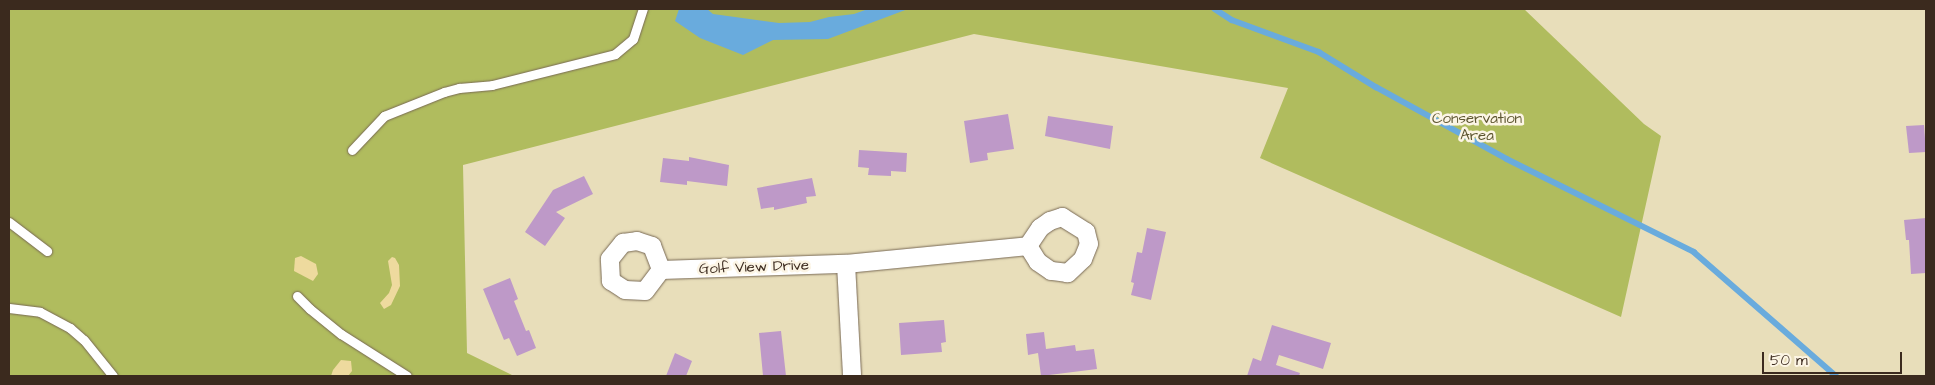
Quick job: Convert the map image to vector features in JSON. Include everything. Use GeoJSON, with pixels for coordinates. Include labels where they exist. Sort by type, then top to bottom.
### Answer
{"type":"FeatureCollection","features":[{"type":"Feature","properties":{"kind":"street","name":"Golf View Drive"},"geometry":{"type":"LineString","coordinates":[[661,270],[846,264],[1028,246]]}},
{"type":"Feature","properties":{"kind":"street"},"geometry":{"type":"LineString","coordinates":[[846,264],[852,376]]}},
{"type":"Feature","properties":{"kind":"lane"},"geometry":{"type":"LineString","coordinates":[[352,150],[384,116],[444,92],[459,88],[492,85],[615,54],[633,39],[643,9]]}},
{"type":"Feature","properties":{"kind":"lane"},"geometry":{"type":"LineString","coordinates":[[9,222],[47,251]]}},
{"type":"Feature","properties":{"kind":"lane"},"geometry":{"type":"LineString","coordinates":[[297,296],[341,334],[407,376]]}},
{"type":"Feature","properties":{"kind":"lane"},"geometry":{"type":"LineString","coordinates":[[9,308],[40,312],[70,328],[84,340],[113,376]]}},
{"type":"Feature","properties":{"kind":"green space","name":"Conservation Area"},"geometry":{"type":"Polygon","coordinates":[[[9,9],[1524,9],[1644,124],[1661,136],[1621,317],[1260,158],[1288,88],[974,34],[463,165],[467,353],[514,376],[9,376],[9,9]]]}},
{"type":"Feature","properties":{"kind":"sand"},"geometry":{"type":"Polygon","coordinates":[[[301,256],[316,264],[318,274],[313,281],[294,271],[295,258],[301,256]]]}},
{"type":"Feature","properties":{"kind":"sand"},"geometry":{"type":"Polygon","coordinates":[[[392,257],[395,258],[399,265],[400,286],[391,305],[384,309],[380,303],[389,293],[392,285],[388,261],[392,257]]]}},
{"type":"Feature","properties":{"kind":"sand"},"geometry":{"type":"Polygon","coordinates":[[[341,360],[351,361],[352,371],[348,376],[331,376],[333,370],[341,360]]]}},
{"type":"Feature","properties":{"kind":"water"},"geometry":{"type":"Polygon","coordinates":[[[679,9],[707,9],[713,14],[779,23],[810,22],[829,17],[854,14],[868,9],[908,9],[828,39],[773,40],[743,55],[700,38],[675,21],[679,9]]]}},
{"type":"Feature","properties":{"kind":"building"},"geometry":{"type":"Polygon","coordinates":[[[1008,114],[1014,149],[987,153],[988,160],[970,163],[964,121],[1008,114]]]}},
{"type":"Feature","properties":{"kind":"building"},"geometry":{"type":"Polygon","coordinates":[[[1048,116],[1113,126],[1110,149],[1045,136],[1048,116]]]}},
{"type":"Feature","properties":{"kind":"building"},"geometry":{"type":"Polygon","coordinates":[[[1924,125],[1926,152],[1909,153],[1906,126],[1924,125]]]}},
{"type":"Feature","properties":{"kind":"building"},"geometry":{"type":"Polygon","coordinates":[[[859,150],[907,153],[906,172],[891,171],[891,176],[868,175],[869,168],[858,167],[859,150]]]}},
{"type":"Feature","properties":{"kind":"building"},"geometry":{"type":"Polygon","coordinates":[[[689,157],[729,165],[727,186],[687,181],[687,185],[660,182],[663,158],[689,161],[689,157]]]}},
{"type":"Feature","properties":{"kind":"building"},"geometry":{"type":"Polygon","coordinates":[[[584,176],[593,194],[556,212],[565,218],[545,246],[525,232],[553,190],[584,176]]]}},
{"type":"Feature","properties":{"kind":"building"},"geometry":{"type":"Polygon","coordinates":[[[812,178],[816,196],[806,197],[807,203],[774,210],[774,207],[761,209],[757,188],[812,178]]]}},
{"type":"Feature","properties":{"kind":"building"},"geometry":{"type":"Polygon","coordinates":[[[1926,218],[1926,273],[1911,274],[1909,240],[1906,240],[1904,220],[1926,218]]]}},
{"type":"Feature","properties":{"kind":"building"},"geometry":{"type":"Polygon","coordinates":[[[1147,228],[1166,232],[1151,300],[1131,295],[1134,283],[1131,282],[1137,252],[1142,253],[1147,228]]]}},
{"type":"Feature","properties":{"kind":"building"},"geometry":{"type":"Polygon","coordinates":[[[510,278],[518,299],[514,301],[526,331],[529,330],[536,348],[517,356],[509,338],[504,340],[483,289],[510,278]]]}},
{"type":"Feature","properties":{"kind":"building"},"geometry":{"type":"Polygon","coordinates":[[[944,320],[946,342],[941,343],[942,352],[901,355],[899,323],[944,320]]]}},
{"type":"Feature","properties":{"kind":"building"},"geometry":{"type":"Polygon","coordinates":[[[1272,325],[1331,343],[1323,369],[1279,355],[1276,365],[1300,373],[1299,376],[1247,376],[1253,358],[1261,361],[1272,325]]]}},
{"type":"Feature","properties":{"kind":"building"},"geometry":{"type":"Polygon","coordinates":[[[781,331],[786,376],[763,376],[759,333],[781,331]]]}},
{"type":"Feature","properties":{"kind":"building"},"geometry":{"type":"Polygon","coordinates":[[[1044,332],[1046,349],[1075,345],[1076,351],[1094,349],[1097,369],[1041,376],[1038,353],[1028,355],[1026,334],[1044,332]]]}},
{"type":"Feature","properties":{"kind":"building"},"geometry":{"type":"Polygon","coordinates":[[[675,353],[692,361],[686,376],[666,376],[675,353]]]}},
{"type":"Feature","properties":{"kind":"waterway"},"geometry":{"type":"LineString","coordinates":[[1215,9],[1232,20],[1319,52],[1376,87],[1507,159],[1694,252],[1836,376]]}}]}
